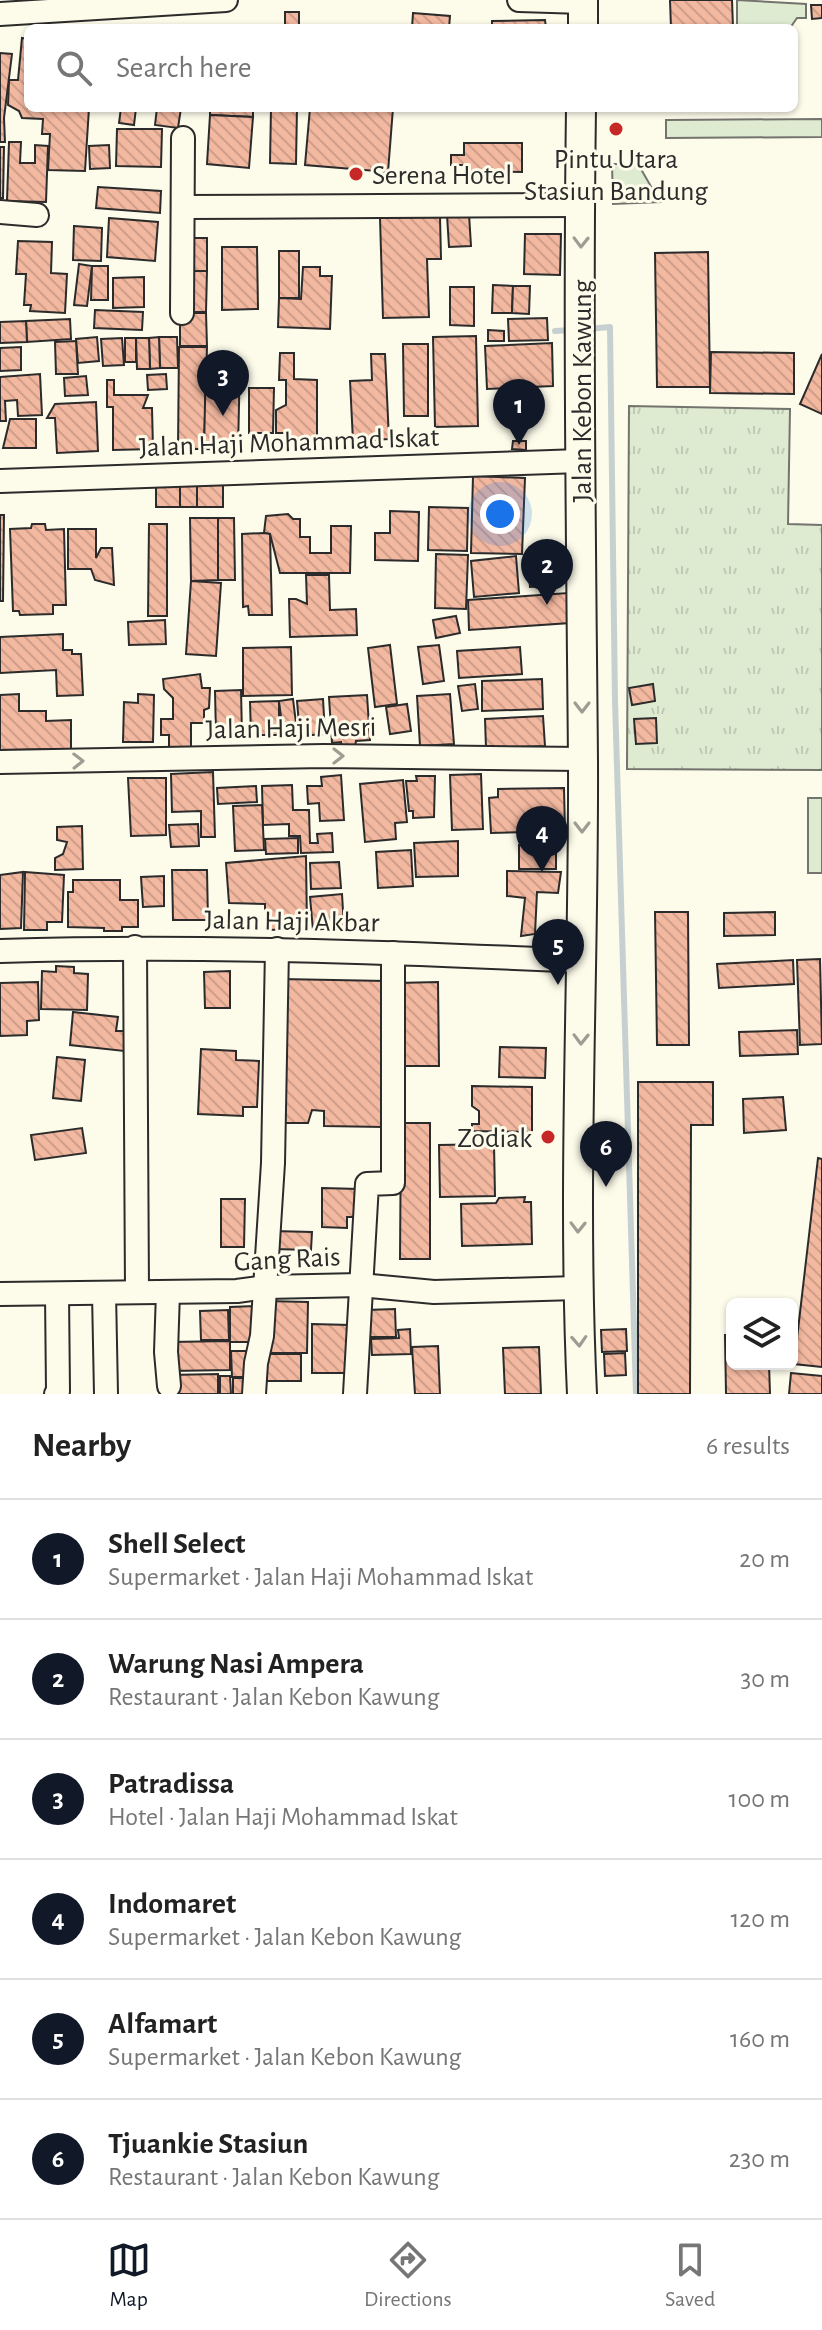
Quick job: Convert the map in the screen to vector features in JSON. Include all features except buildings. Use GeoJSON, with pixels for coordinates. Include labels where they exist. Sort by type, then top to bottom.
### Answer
{"type":"FeatureCollection","features":[{"type":"Feature","properties":{"kind":"main road","name":"Jalan Kebon Kawung"},"geometry":{"type":"LineString","coordinates":[[581,112],[583,759],[577,1288],[582,1394]]}},
{"type":"Feature","properties":{"kind":"street"},"geometry":{"type":"LineString","coordinates":[[0,14],[226,0]]}},
{"type":"Feature","properties":{"kind":"street"},"geometry":{"type":"LineString","coordinates":[[519,0],[583,10]]}},
{"type":"Feature","properties":{"kind":"street"},"geometry":{"type":"LineString","coordinates":[[182,313],[183,138]]}},
{"type":"Feature","properties":{"kind":"street"},"geometry":{"type":"LineString","coordinates":[[183,207],[581,205]]}},
{"type":"Feature","properties":{"kind":"street"},"geometry":{"type":"LineString","coordinates":[[0,212],[37,215]]}},
{"type":"Feature","properties":{"kind":"street","name":"Jalan Haji Mohammad Iskat"},"geometry":{"type":"LineString","coordinates":[[0,481],[580,461]]}},
{"type":"Feature","properties":{"kind":"street","name":"Jalan Haji Mesri"},"geometry":{"type":"LineString","coordinates":[[0,762],[324,756],[583,759]]}},
{"type":"Feature","properties":{"kind":"street"},"geometry":{"type":"LineString","coordinates":[[135,947],[137,1292]]}},
{"type":"Feature","properties":{"kind":"street","name":"Jalan Haji Akbar"},"geometry":{"type":"LineString","coordinates":[[0,951],[135,947],[277,949],[581,961]]}},
{"type":"Feature","properties":{"kind":"street"},"geometry":{"type":"LineString","coordinates":[[254,1394],[262,1336],[273,1163],[277,949]]}},
{"type":"Feature","properties":{"kind":"street"},"geometry":{"type":"LineString","coordinates":[[355,1394],[367,1184],[393,1183],[393,953]]}},
{"type":"Feature","properties":{"kind":"street","name":"Gang Rais"},"geometry":{"type":"LineString","coordinates":[[0,1294],[237,1291],[266,1287],[360,1285],[434,1292],[577,1288]]}},
{"type":"Feature","properties":{"kind":"street"},"geometry":{"type":"LineString","coordinates":[[168,1292],[166,1352],[169,1386]]}},
{"type":"Feature","properties":{"kind":"street"},"geometry":{"type":"LineString","coordinates":[[104,1293],[106,1394]]}},
{"type":"Feature","properties":{"kind":"street"},"geometry":{"type":"LineString","coordinates":[[56,1394],[57,1294]]}},
{"type":"Feature","properties":{"kind":"green space"},"geometry":{"type":"Polygon","coordinates":[[[737,0],[806,4],[806,18],[797,18],[793,24],[737,24],[737,0]]]}},
{"type":"Feature","properties":{"kind":"green space"},"geometry":{"type":"Polygon","coordinates":[[[822,119],[822,137],[666,138],[666,120],[822,119]]]}},
{"type":"Feature","properties":{"kind":"green space"},"geometry":{"type":"Polygon","coordinates":[[[612,164],[638,164],[660,202],[613,204],[612,164]]]}},
{"type":"Feature","properties":{"kind":"green space"},"geometry":{"type":"Polygon","coordinates":[[[629,406],[790,409],[788,524],[822,525],[822,770],[627,769],[629,406]]]}},
{"type":"Feature","properties":{"kind":"green space"},"geometry":{"type":"Polygon","coordinates":[[[808,798],[822,798],[822,873],[808,873],[808,798]]]}},
{"type":"Feature","properties":{"kind":"waterway"},"geometry":{"type":"LineString","coordinates":[[587,329],[610,327],[615,701],[636,1394]]}},
{"type":"Feature","properties":{"kind":"waterway"},"geometry":{"type":"LineString","coordinates":[[555,331],[572,330]]}},
{"type":"Feature","properties":{"kind":"place","name":"Pintu Utara Stasiun Bandung"},"geometry":{"type":"Point","coordinates":[616,129]}},
{"type":"Feature","properties":{"kind":"place","name":"Serena Hotel"},"geometry":{"type":"Point","coordinates":[356,174]}},
{"type":"Feature","properties":{"kind":"place","name":"Patradissa"},"geometry":{"type":"Point","coordinates":[223,416]}},
{"type":"Feature","properties":{"kind":"place","name":"Shell Select"},"geometry":{"type":"Point","coordinates":[519,445]}},
{"type":"Feature","properties":{"kind":"place","name":"Warung Nasi Ampera"},"geometry":{"type":"Point","coordinates":[547,605]}},
{"type":"Feature","properties":{"kind":"place","name":"Indomaret"},"geometry":{"type":"Point","coordinates":[542,872]}},
{"type":"Feature","properties":{"kind":"place","name":"Alfamart"},"geometry":{"type":"Point","coordinates":[558,985]}},
{"type":"Feature","properties":{"kind":"place","name":"Zodiak"},"geometry":{"type":"Point","coordinates":[548,1137]}},
{"type":"Feature","properties":{"kind":"place","name":"Tjuankie Stasiun"},"geometry":{"type":"Point","coordinates":[606,1187]}}]}
